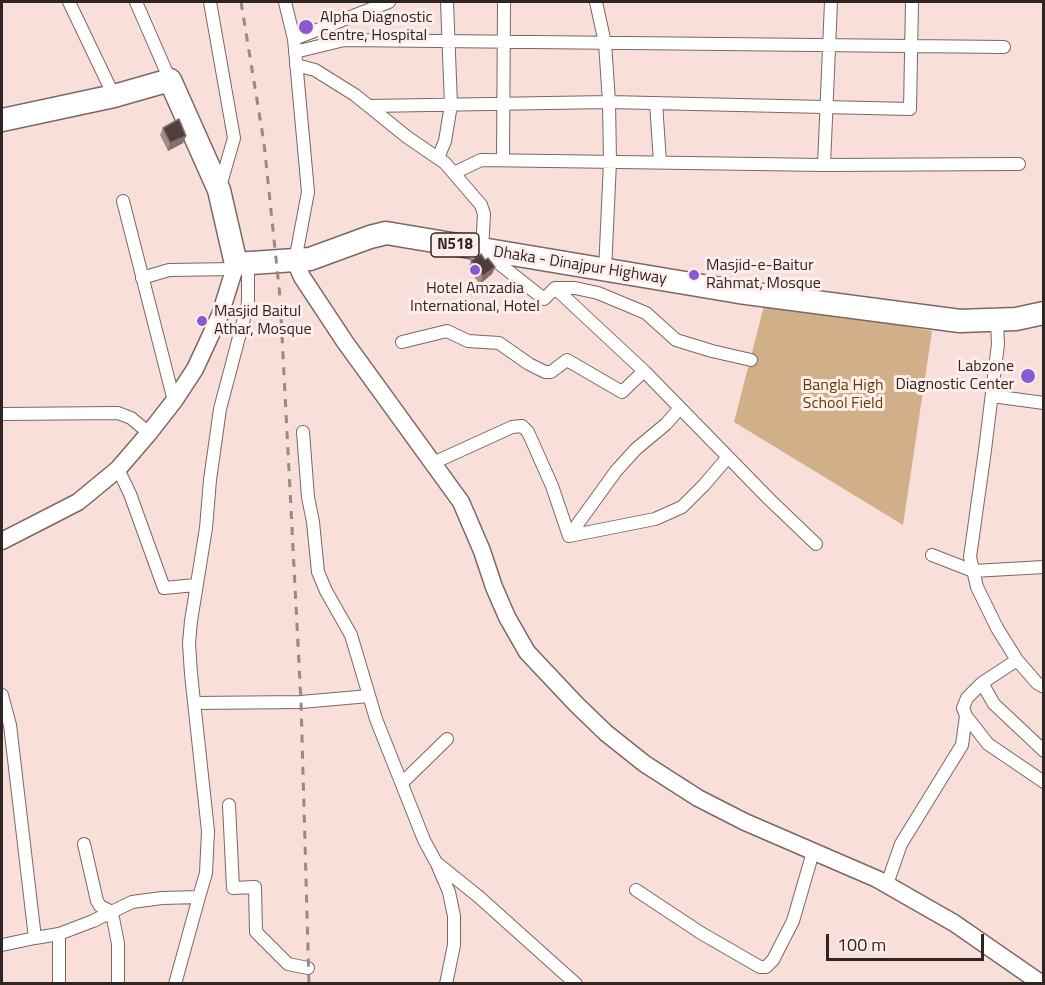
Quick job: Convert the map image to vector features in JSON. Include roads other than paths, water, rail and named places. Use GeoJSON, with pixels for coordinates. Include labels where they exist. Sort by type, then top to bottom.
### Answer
{"type":"FeatureCollection","features":[{"type":"Feature","properties":{"kind":"highway"},"geometry":{"type":"LineString","coordinates":[[2,120],[114,96],[170,80],[219,190],[240,265]]}},
{"type":"Feature","properties":{"kind":"highway","name":"Dhaka - Dinajpur Highway"},"geometry":{"type":"LineString","coordinates":[[240,265],[310,259],[386,233],[739,292],[960,321],[995,321],[1044,313]]}},
{"type":"Feature","properties":{"kind":"street"},"geometry":{"type":"LineString","coordinates":[[69,2],[114,96]]}},
{"type":"Feature","properties":{"kind":"street"},"geometry":{"type":"LineString","coordinates":[[136,2],[170,80]]}},
{"type":"Feature","properties":{"kind":"street"},"geometry":{"type":"LineString","coordinates":[[210,2],[234,138],[226,173],[219,190]]}},
{"type":"Feature","properties":{"kind":"street"},"geometry":{"type":"LineString","coordinates":[[285,2],[294,45],[308,192],[295,261],[302,277],[345,342],[461,502],[507,617],[527,652],[606,733],[645,764],[698,798],[746,822],[886,884],[954,923],[1042,984]]}},
{"type":"Feature","properties":{"kind":"street"},"geometry":{"type":"LineString","coordinates":[[294,45],[367,6],[389,2]]}},
{"type":"Feature","properties":{"kind":"street"},"geometry":{"type":"LineString","coordinates":[[438,158],[445,141],[451,105],[447,2]]}},
{"type":"Feature","properties":{"kind":"street"},"geometry":{"type":"LineString","coordinates":[[503,160],[504,2]]}},
{"type":"Feature","properties":{"kind":"street"},"geometry":{"type":"LineString","coordinates":[[596,2],[605,43],[609,102],[610,162],[605,271]]}},
{"type":"Feature","properties":{"kind":"street"},"geometry":{"type":"LineString","coordinates":[[824,165],[831,2]]}},
{"type":"Feature","properties":{"kind":"street"},"geometry":{"type":"LineString","coordinates":[[369,106],[609,102],[910,109],[912,2]]}},
{"type":"Feature","properties":{"kind":"street"},"geometry":{"type":"LineString","coordinates":[[294,45],[344,40],[1004,47]]}},
{"type":"Feature","properties":{"kind":"street"},"geometry":{"type":"LineString","coordinates":[[296,65],[315,70],[369,106],[407,137],[438,158],[454,173],[481,205],[484,214],[482,250],[544,299],[555,288],[576,288],[598,293],[646,313],[676,340],[751,360]]}},
{"type":"Feature","properties":{"kind":"street"},"geometry":{"type":"LineString","coordinates":[[656,103],[660,162]]}},
{"type":"Feature","properties":{"kind":"street"},"geometry":{"type":"LineString","coordinates":[[454,173],[481,160],[824,165],[1019,164]]}},
{"type":"Feature","properties":{"kind":"street"},"geometry":{"type":"LineString","coordinates":[[123,201],[174,401]]}},
{"type":"Feature","properties":{"kind":"street"},"geometry":{"type":"LineString","coordinates":[[142,278],[169,270],[240,265]]}},
{"type":"Feature","properties":{"kind":"street"},"geometry":{"type":"LineString","coordinates":[[2,541],[78,502],[118,469],[149,434],[195,369],[240,265]]}},
{"type":"Feature","properties":{"kind":"street"},"geometry":{"type":"LineString","coordinates":[[175,984],[206,873],[208,831],[189,643],[220,409],[248,303],[240,265]]}},
{"type":"Feature","properties":{"kind":"street"},"geometry":{"type":"LineString","coordinates":[[555,288],[644,371],[816,544]]}},
{"type":"Feature","properties":{"kind":"street"},"geometry":{"type":"LineString","coordinates":[[995,321],[997,322],[998,344],[970,557],[977,587],[997,628],[1017,660],[1037,683],[1044,687]]}},
{"type":"Feature","properties":{"kind":"street"},"geometry":{"type":"LineString","coordinates":[[402,342],[447,331],[468,341],[499,343],[545,372],[551,372],[567,360],[622,392],[644,371]]}},
{"type":"Feature","properties":{"kind":"street"},"geometry":{"type":"LineString","coordinates":[[992,396],[1044,403]]}},
{"type":"Feature","properties":{"kind":"street"},"geometry":{"type":"LineString","coordinates":[[569,536],[616,471],[680,408]]}},
{"type":"Feature","properties":{"kind":"street"},"geometry":{"type":"LineString","coordinates":[[2,414],[118,413],[130,418],[149,434]]}},
{"type":"Feature","properties":{"kind":"street"},"geometry":{"type":"LineString","coordinates":[[434,464],[512,427],[522,426],[528,432],[547,475],[569,536]]}},
{"type":"Feature","properties":{"kind":"street"},"geometry":{"type":"LineString","coordinates":[[303,432],[308,497],[318,572],[351,635],[376,719],[424,840],[449,892],[454,916],[454,945],[446,984]]}},
{"type":"Feature","properties":{"kind":"street"},"geometry":{"type":"LineString","coordinates":[[569,536],[655,519],[682,507],[728,457]]}},
{"type":"Feature","properties":{"kind":"street"},"geometry":{"type":"LineString","coordinates":[[118,469],[130,494],[164,588],[196,585]]}},
{"type":"Feature","properties":{"kind":"street"},"geometry":{"type":"LineString","coordinates":[[932,555],[973,571],[1044,567]]}},
{"type":"Feature","properties":{"kind":"street"},"geometry":{"type":"LineString","coordinates":[[1017,660],[982,683],[967,698],[963,708],[966,716],[988,744],[1044,782]]}},
{"type":"Feature","properties":{"kind":"street"},"geometry":{"type":"LineString","coordinates":[[982,683],[994,704],[1044,751]]}},
{"type":"Feature","properties":{"kind":"street"},"geometry":{"type":"LineString","coordinates":[[2,695],[10,725],[35,938]]}},
{"type":"Feature","properties":{"kind":"street"},"geometry":{"type":"LineString","coordinates":[[194,703],[301,702],[369,696]]}},
{"type":"Feature","properties":{"kind":"street"},"geometry":{"type":"LineString","coordinates":[[886,884],[901,844],[962,745],[966,716]]}},
{"type":"Feature","properties":{"kind":"street"},"geometry":{"type":"LineString","coordinates":[[402,783],[447,738]]}},
{"type":"Feature","properties":{"kind":"street"},"geometry":{"type":"LineString","coordinates":[[230,805],[233,888],[255,886],[256,932],[288,964],[308,968]]}},
{"type":"Feature","properties":{"kind":"street"},"geometry":{"type":"LineString","coordinates":[[84,844],[97,901],[100,906],[110,911],[116,930],[118,984]]}},
{"type":"Feature","properties":{"kind":"street"},"geometry":{"type":"LineString","coordinates":[[636,890],[701,933],[760,967],[766,967],[773,960],[793,921],[813,852]]}},
{"type":"Feature","properties":{"kind":"street"},"geometry":{"type":"LineString","coordinates":[[437,864],[479,897],[576,984]]}},
{"type":"Feature","properties":{"kind":"street"},"geometry":{"type":"LineString","coordinates":[[2,945],[59,934],[85,925],[132,902],[199,897]]}},
{"type":"Feature","properties":{"kind":"street"},"geometry":{"type":"LineString","coordinates":[[59,934],[59,984]]}},
{"type":"Feature","properties":{"kind":"railway"},"geometry":{"type":"LineString","coordinates":[[241,2],[264,143],[280,297],[301,702],[309,984]]}},
{"type":"Feature","properties":{"kind":"place","name":"Alpha Diagnostic Centre, Hospital"},"geometry":{"type":"Point","coordinates":[306,27]}},
{"type":"Feature","properties":{"kind":"place","name":"Hotel Amzadia International, Hotel"},"geometry":{"type":"Point","coordinates":[475,270]}},
{"type":"Feature","properties":{"kind":"place","name":"Masjid-e-Baitur Rahmat, Mosque"},"geometry":{"type":"Point","coordinates":[694,275]}},
{"type":"Feature","properties":{"kind":"place","name":"Masjid Baitul Athar, Mosque"},"geometry":{"type":"Point","coordinates":[202,321]}},
{"type":"Feature","properties":{"kind":"place","name":"Labzone Diagnostic Center"},"geometry":{"type":"Point","coordinates":[1028,376]}},
{"type":"Feature","properties":{"kind":"park label","name":"Bangla High School Field"},"geometry":{"type":"Point","coordinates":[843,395]}}]}
